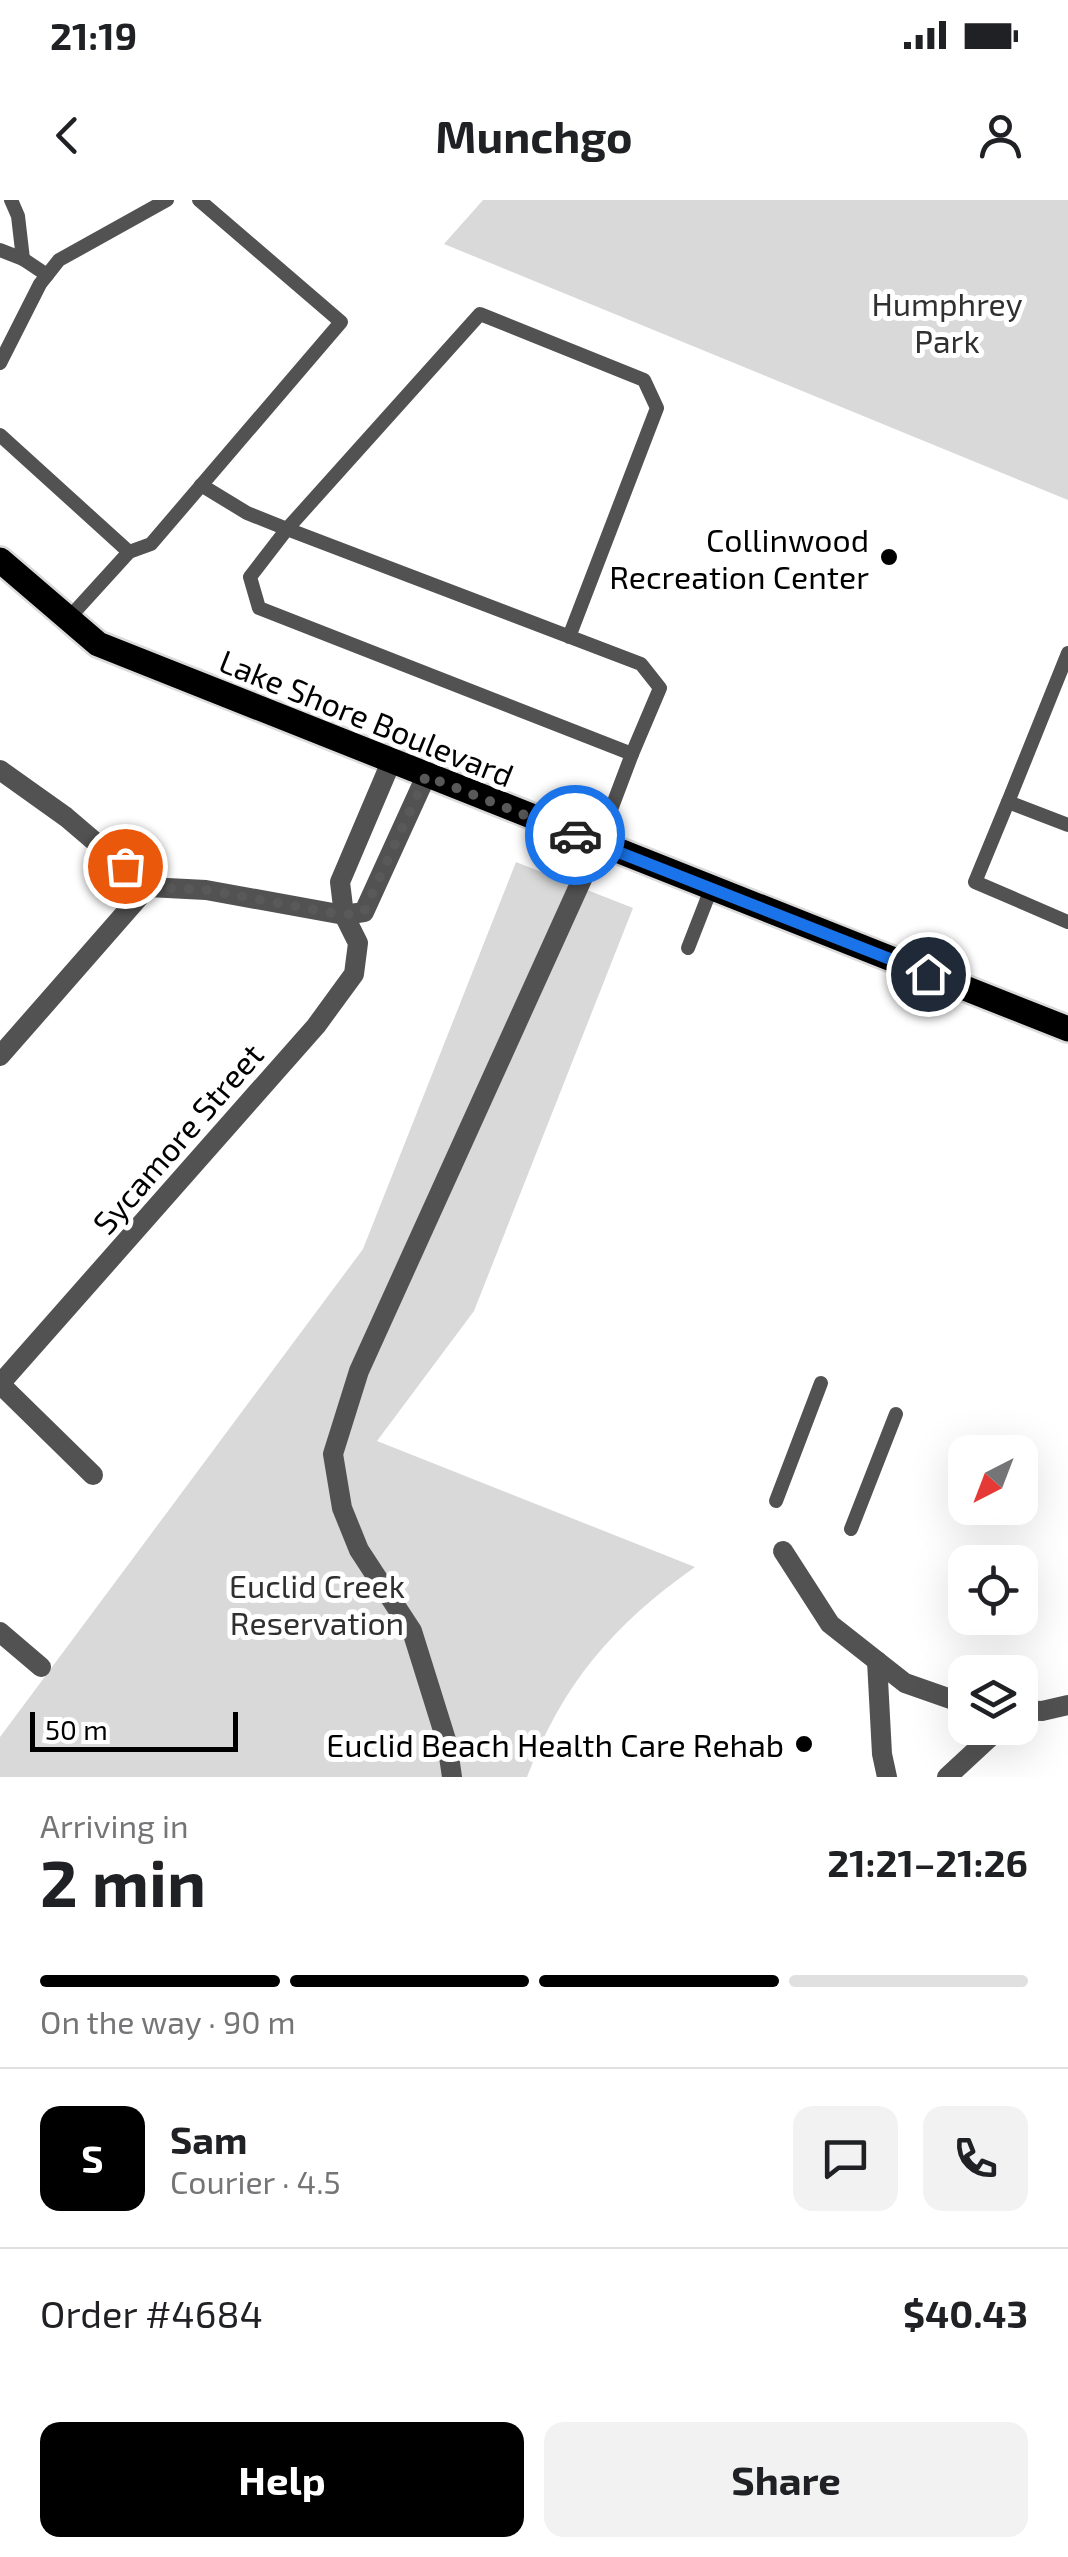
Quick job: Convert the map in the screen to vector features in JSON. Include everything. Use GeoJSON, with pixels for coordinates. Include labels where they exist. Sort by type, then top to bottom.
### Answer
{"type":"FeatureCollection","features":[{"type":"Feature","properties":{"kind":"main road","name":"Lake Shore Boulevard"},"geometry":{"type":"LineString","coordinates":[[0,560],[98,644],[1068,1029]]}},
{"type":"Feature","properties":{"kind":"street","name":"Sycamore Street"},"geometry":{"type":"LineString","coordinates":[[0,1384],[316,1026],[354,974],[358,944],[344,915],[340,882],[391,762]]}},
{"type":"Feature","properties":{"kind":"street"},"geometry":{"type":"LineString","coordinates":[[0,770],[66,817],[148,887],[206,890],[344,915],[364,912],[426,776]]}},
{"type":"Feature","properties":{"kind":"street"},"geometry":{"type":"LineString","coordinates":[[452,1777],[447,1743],[412,1631],[360,1550],[342,1508],[333,1454],[360,1371],[598,844]]}},
{"type":"Feature","properties":{"kind":"street"},"geometry":{"type":"LineString","coordinates":[[0,1056],[148,887]]}},
{"type":"Feature","properties":{"kind":"street"},"geometry":{"type":"LineString","coordinates":[[0,1384],[93,1474]]}},
{"type":"Feature","properties":{"kind":"street"},"geometry":{"type":"LineString","coordinates":[[783,1550],[830,1624],[905,1683],[948,1698]]}},
{"type":"Feature","properties":{"kind":"street"},"geometry":{"type":"LineString","coordinates":[[0,1632],[41,1667]]}},
{"type":"Feature","properties":{"kind":"street"},"geometry":{"type":"LineString","coordinates":[[877,1661],[886,1777]]}},
{"type":"Feature","properties":{"kind":"street"},"geometry":{"type":"LineString","coordinates":[[1038,1711],[1068,1705]]}},
{"type":"Feature","properties":{"kind":"street"},"geometry":{"type":"LineString","coordinates":[[947,1777],[982,1745]]}},
{"type":"Feature","properties":{"kind":"lane"},"geometry":{"type":"LineString","coordinates":[[10,200],[18,216],[22,259]]}},
{"type":"Feature","properties":{"kind":"lane"},"geometry":{"type":"LineString","coordinates":[[0,363],[59,260],[167,200]]}},
{"type":"Feature","properties":{"kind":"lane"},"geometry":{"type":"LineString","coordinates":[[68,619],[129,552],[151,544],[342,322],[199,200]]}},
{"type":"Feature","properties":{"kind":"lane"},"geometry":{"type":"LineString","coordinates":[[0,250],[47,275]]}},
{"type":"Feature","properties":{"kind":"lane"},"geometry":{"type":"LineString","coordinates":[[570,637],[657,408],[644,380],[480,314],[286,529],[250,577],[259,608],[632,754]]}},
{"type":"Feature","properties":{"kind":"lane"},"geometry":{"type":"LineString","coordinates":[[0,435],[129,552]]}},
{"type":"Feature","properties":{"kind":"lane"},"geometry":{"type":"LineString","coordinates":[[201,485],[247,513],[286,529],[640,664],[660,688],[598,844]]}},
{"type":"Feature","properties":{"kind":"lane"},"geometry":{"type":"LineString","coordinates":[[1068,652],[975,882],[1068,922]]}},
{"type":"Feature","properties":{"kind":"lane"},"geometry":{"type":"LineString","coordinates":[[1008,802],[1068,825]]}},
{"type":"Feature","properties":{"kind":"lane"},"geometry":{"type":"LineString","coordinates":[[688,948],[711,889]]}},
{"type":"Feature","properties":{"kind":"lane"},"geometry":{"type":"LineString","coordinates":[[776,1502],[821,1383]]}},
{"type":"Feature","properties":{"kind":"lane"},"geometry":{"type":"LineString","coordinates":[[852,1529],[896,1414]]}},
{"type":"Feature","properties":{"kind":"green space","name":"Humphrey Park"},"geometry":{"type":"Polygon","coordinates":[[[483,200],[1068,200],[1068,500],[444,244],[483,200]]]}},
{"type":"Feature","properties":{"kind":"green space","name":"Euclid Creek Reservation"},"geometry":{"type":"Polygon","coordinates":[[[516,862],[633,908],[474,1311],[377,1441],[695,1567],[639,1611],[594,1659],[557,1713],[527,1777],[0,1777],[0,1737],[363,1249],[516,862]]]}},
{"type":"Feature","properties":{"kind":"way so far"},"geometry":{"type":"LineString","coordinates":[[125,866],[148,887],[206,890],[344,915],[364,912],[426,776],[575,835]]}},
{"type":"Feature","properties":{"kind":"place","name":"Collinwood Recreation Center"},"geometry":{"type":"Point","coordinates":[889,557]}},
{"type":"Feature","properties":{"kind":"place","name":"Euclid Beach Health Care Rehab"},"geometry":{"type":"Point","coordinates":[804,1744]}},
{"type":"Feature","properties":{"kind":"route"},"geometry":{"type":"LineString","coordinates":[[575,835],[928,974]]}}]}
